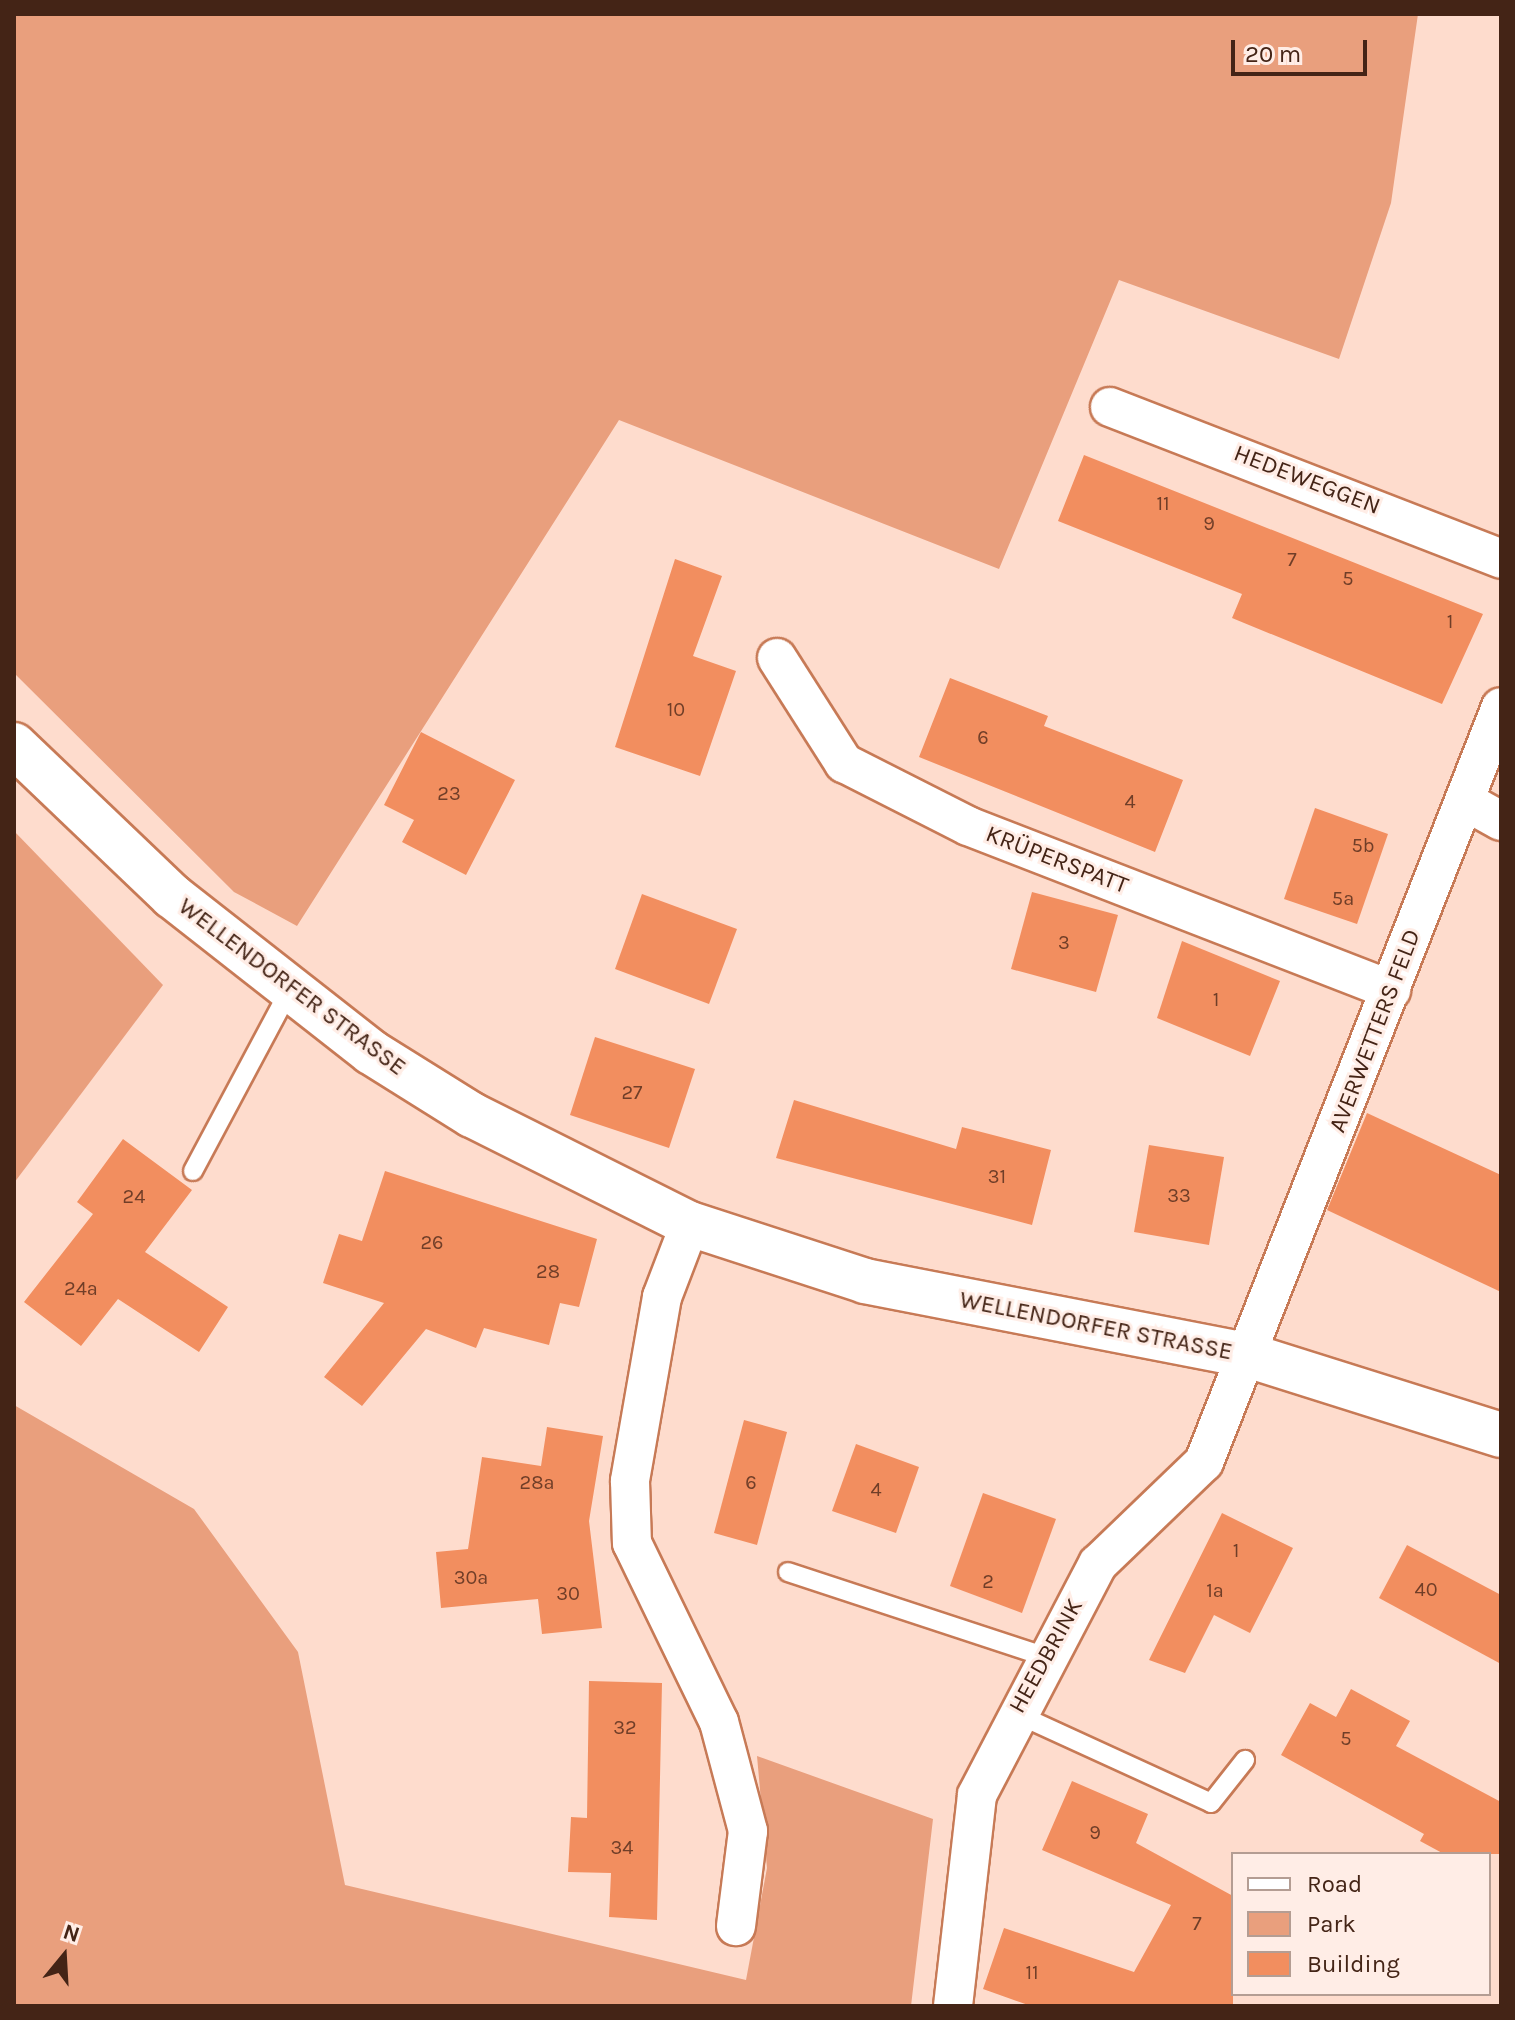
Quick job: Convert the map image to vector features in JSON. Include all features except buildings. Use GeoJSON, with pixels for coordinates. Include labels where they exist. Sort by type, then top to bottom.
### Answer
{"type":"FeatureCollection","features":[{"type":"Feature","properties":{"kind":"street","name":"HEDEWEGGEN"},"geometry":{"type":"LineString","coordinates":[[1110,407],[1501,559]]}},
{"type":"Feature","properties":{"kind":"street","name":"KRÜPERSPATT"},"geometry":{"type":"LineString","coordinates":[[777,658],[844,763],[968,826],[1391,990]]}},
{"type":"Feature","properties":{"kind":"street","name":"AVERWETTERS FELD"},"geometry":{"type":"LineString","coordinates":[[1247,1355],[1501,707]]}},
{"type":"Feature","properties":{"kind":"street","name":"WELLENDORFER STRASSE"},"geometry":{"type":"LineString","coordinates":[[14,745],[172,896],[289,991],[472,1115],[690,1224],[865,1281],[1247,1355],[1501,1435]]}},
{"type":"Feature","properties":{"kind":"street"},"geometry":{"type":"LineString","coordinates":[[1465,801],[1501,821]]}},
{"type":"Feature","properties":{"kind":"street"},"geometry":{"type":"LineString","coordinates":[[690,1224],[662,1297],[630,1481],[632,1543],[719,1722],[748,1831],[736,1926]]}},
{"type":"Feature","properties":{"kind":"street","name":"HEEDBRINK"},"geometry":{"type":"LineString","coordinates":[[953,2006],[977,1795],[1014,1713],[1098,1564],[1204,1462],[1247,1355]]}},
{"type":"Feature","properties":{"kind":"lane"},"geometry":{"type":"LineString","coordinates":[[193,1171],[289,991]]}},
{"type":"Feature","properties":{"kind":"lane"},"geometry":{"type":"LineString","coordinates":[[788,1572],[1044,1656]]}},
{"type":"Feature","properties":{"kind":"lane"},"geometry":{"type":"LineString","coordinates":[[1014,1713],[1211,1803],[1245,1760]]}},
{"type":"Feature","properties":{"kind":"green space"},"geometry":{"type":"Polygon","coordinates":[[[14,14],[1418,14],[1391,203],[1339,359],[1119,280],[999,569],[619,420],[297,926],[234,892],[14,673],[14,14]]]}},
{"type":"Feature","properties":{"kind":"green space"},"geometry":{"type":"Polygon","coordinates":[[[14,831],[163,985],[14,1183],[14,831]]]}},
{"type":"Feature","properties":{"kind":"green space"},"geometry":{"type":"Polygon","coordinates":[[[14,1405],[194,1509],[298,1652],[345,1885],[746,1980],[767,1868],[757,1756],[933,1819],[911,2006],[14,2006],[14,1405]]]}}]}
